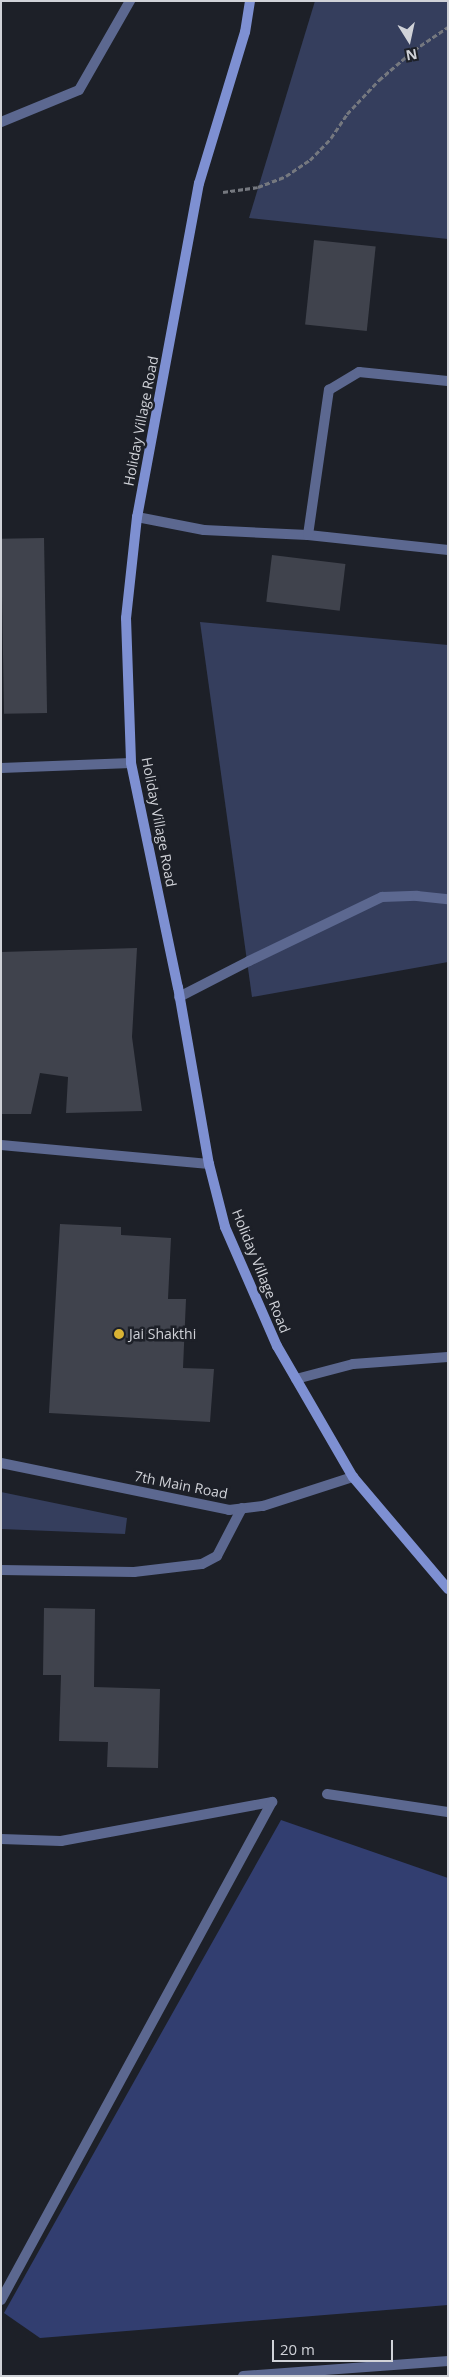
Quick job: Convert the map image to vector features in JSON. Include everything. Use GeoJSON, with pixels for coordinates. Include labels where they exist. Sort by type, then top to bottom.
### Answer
{"type":"FeatureCollection","features":[{"type":"Feature","properties":{"kind":"street"},"geometry":{"type":"LineString","coordinates":[[1,122],[80,90],[130,1]]}},
{"type":"Feature","properties":{"kind":"street","name":"Holiday Village Road"},"geometry":{"type":"LineString","coordinates":[[250,1],[245,32],[197,192],[137,517],[126,618],[132,763],[180,997],[209,1164],[225,1227],[277,1346],[353,1477],[448,1589]]}},
{"type":"Feature","properties":{"kind":"street"},"geometry":{"type":"LineString","coordinates":[[308,535],[329,390],[360,372],[448,381]]}},
{"type":"Feature","properties":{"kind":"street"},"geometry":{"type":"LineString","coordinates":[[137,517],[204,530],[308,535],[448,550]]}},
{"type":"Feature","properties":{"kind":"street"},"geometry":{"type":"LineString","coordinates":[[1,768],[132,763]]}},
{"type":"Feature","properties":{"kind":"street"},"geometry":{"type":"LineString","coordinates":[[180,997],[249,960],[382,897],[417,896],[448,899]]}},
{"type":"Feature","properties":{"kind":"street"},"geometry":{"type":"LineString","coordinates":[[1,1145],[209,1164]]}},
{"type":"Feature","properties":{"kind":"street"},"geometry":{"type":"LineString","coordinates":[[296,1379],[353,1364],[448,1357]]}},
{"type":"Feature","properties":{"kind":"street","name":"7th Main Road"},"geometry":{"type":"LineString","coordinates":[[1,1463],[229,1510],[263,1506],[353,1477]]}},
{"type":"Feature","properties":{"kind":"street"},"geometry":{"type":"LineString","coordinates":[[1,1570],[134,1572],[202,1564],[217,1556],[242,1508]]}},
{"type":"Feature","properties":{"kind":"street"},"geometry":{"type":"LineString","coordinates":[[327,1794],[448,1812]]}},
{"type":"Feature","properties":{"kind":"street"},"geometry":{"type":"LineString","coordinates":[[1,1840],[61,1841],[272,1802],[1,2300]]}},
{"type":"Feature","properties":{"kind":"street"},"geometry":{"type":"LineString","coordinates":[[244,2376],[448,2361]]}},
{"type":"Feature","properties":{"kind":"path"},"geometry":{"type":"LineString","coordinates":[[197,192],[228,192],[258,187],[286,176],[310,160],[331,138],[347,114],[379,80],[414,50],[448,27]]}},
{"type":"Feature","properties":{"kind":"shaded area"},"geometry":{"type":"Polygon","coordinates":[[[315,1],[448,1],[448,239],[249,218],[315,1]]]}},
{"type":"Feature","properties":{"kind":"shaded area"},"geometry":{"type":"Polygon","coordinates":[[[200,622],[448,645],[448,962],[252,997],[200,622]]]}},
{"type":"Feature","properties":{"kind":"shaded area"},"geometry":{"type":"Polygon","coordinates":[[[1,1492],[127,1518],[125,1534],[1,1529],[1,1492]]]}},
{"type":"Feature","properties":{"kind":"shaded area"},"geometry":{"type":"Polygon","coordinates":[[[281,1820],[448,1878],[448,2305],[40,2338],[4,2313],[281,1820]]]}},
{"type":"Feature","properties":{"kind":"building"},"geometry":{"type":"Polygon","coordinates":[[[314,240],[376,246],[367,331],[305,325],[314,240]]]}},
{"type":"Feature","properties":{"kind":"building"},"geometry":{"type":"Polygon","coordinates":[[[44,538],[47,713],[4,714],[1,539],[44,538]]]}},
{"type":"Feature","properties":{"kind":"building"},"geometry":{"type":"Polygon","coordinates":[[[272,555],[345,564],[340,611],[266,602],[272,555]]]}},
{"type":"Feature","properties":{"kind":"building"},"geometry":{"type":"Polygon","coordinates":[[[137,948],[132,1037],[142,1111],[66,1113],[68,1077],[40,1073],[31,1114],[1,1114],[1,952],[137,948]]]}},
{"type":"Feature","properties":{"kind":"building","name":"Jai Shakthi"},"geometry":{"type":"Polygon","coordinates":[[[60,1224],[121,1227],[121,1235],[171,1238],[168,1299],[186,1299],[183,1368],[214,1369],[210,1422],[49,1413],[60,1224]]]}},
{"type":"Feature","properties":{"kind":"building"},"geometry":{"type":"Polygon","coordinates":[[[44,1608],[95,1609],[94,1687],[160,1689],[158,1768],[107,1767],[108,1742],[59,1741],[61,1675],[43,1675],[44,1608]]]}},
{"type":"Feature","properties":{"kind":"place","name":"Jai Shakthi"},"geometry":{"type":"Point","coordinates":[119,1334]}}]}
